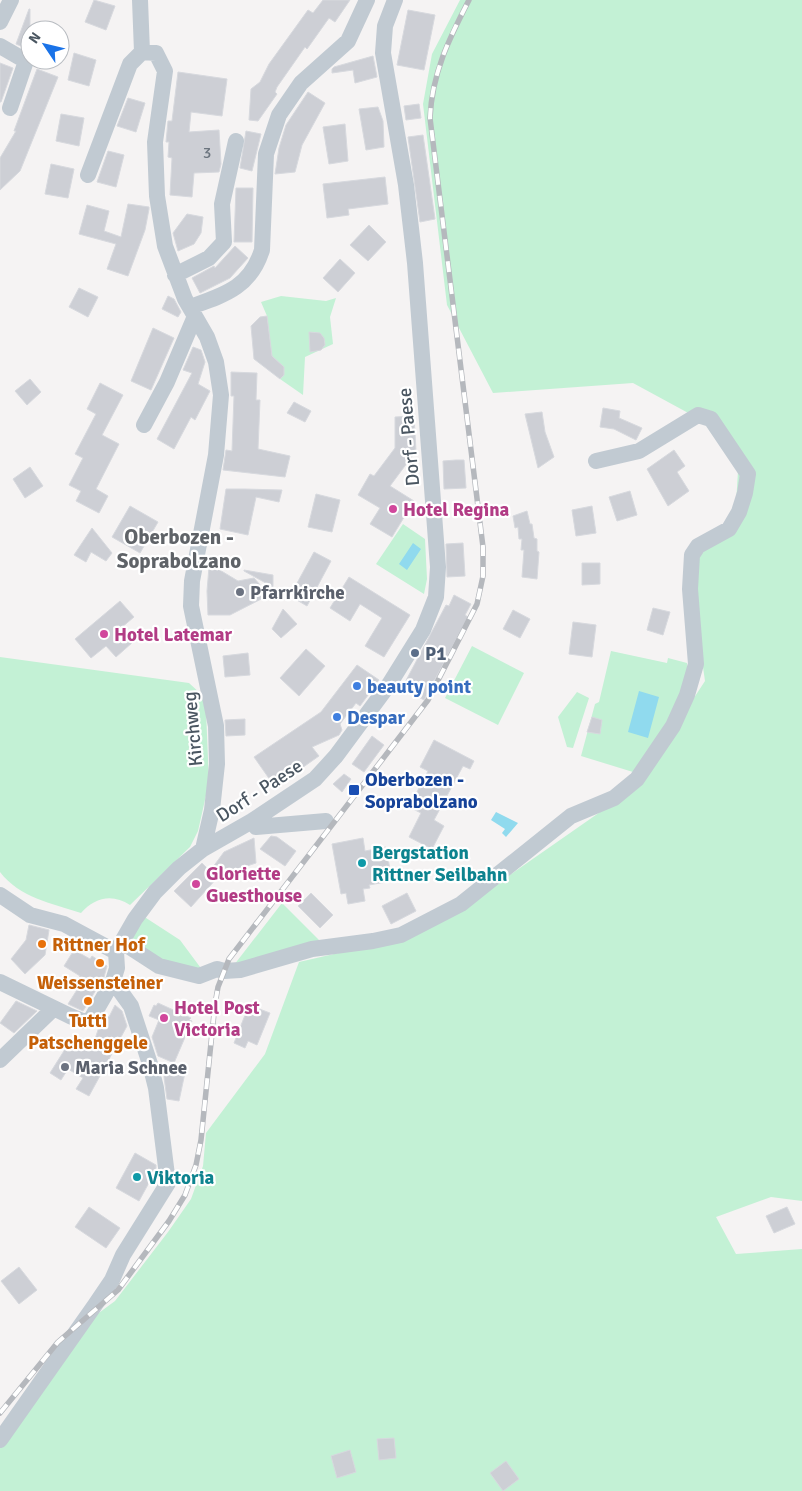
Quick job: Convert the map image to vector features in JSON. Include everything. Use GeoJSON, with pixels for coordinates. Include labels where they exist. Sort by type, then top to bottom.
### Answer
{"type":"FeatureCollection","features":[{"type":"Feature","properties":{"kind":"street"},"geometry":{"type":"LineString","coordinates":[[0,22],[11,0]]}},
{"type":"Feature","properties":{"kind":"street"},"geometry":{"type":"LineString","coordinates":[[88,175],[130,64],[142,52],[140,0]]}},
{"type":"Feature","properties":{"kind":"street"},"geometry":{"type":"LineString","coordinates":[[144,425],[167,382],[192,312],[237,287],[248,277],[257,264],[262,250],[266,154],[279,115],[301,83],[348,41],[367,0]]}},
{"type":"Feature","properties":{"kind":"street","name":"Dorf - Paese"},"geometry":{"type":"LineString","coordinates":[[114,981],[119,947],[135,919],[155,892],[179,868],[204,849],[252,821],[324,771],[390,683],[423,630],[436,597],[438,567],[434,495],[415,263],[406,186],[383,53],[384,26],[395,0]]}},
{"type":"Feature","properties":{"kind":"street"},"geometry":{"type":"LineString","coordinates":[[0,46],[26,61],[10,108]]}},
{"type":"Feature","properties":{"kind":"street","name":"Kirchweg"},"geometry":{"type":"LineString","coordinates":[[142,52],[156,53],[165,71],[155,142],[157,196],[165,246],[192,312],[207,337],[216,362],[221,395],[216,455],[192,581],[191,606],[216,726],[217,764],[212,810],[204,849]]}},
{"type":"Feature","properties":{"kind":"street"},"geometry":{"type":"LineString","coordinates":[[176,275],[209,258],[224,242],[222,204],[236,140]]}},
{"type":"Feature","properties":{"kind":"street"},"geometry":{"type":"LineString","coordinates":[[0,894],[30,915],[64,924],[159,966],[198,976],[217,969],[224,971],[240,970],[312,949],[373,941],[400,934],[461,904],[571,816],[614,798],[637,779],[673,726],[687,695],[696,664],[690,589],[692,555],[698,546],[729,529],[739,512],[748,474],[711,419],[698,415],[639,450],[596,461]]}},
{"type":"Feature","properties":{"kind":"street"},"geometry":{"type":"LineString","coordinates":[[252,821],[256,828],[326,821]]}},
{"type":"Feature","properties":{"kind":"street"},"geometry":{"type":"LineString","coordinates":[[0,982],[53,1009],[82,1020],[91,1019],[114,981],[131,1006],[141,1030],[156,1088],[166,1155],[168,1183],[122,1255],[112,1280],[0,1440]]}},
{"type":"Feature","properties":{"kind":"street"},"geometry":{"type":"LineString","coordinates":[[0,1060],[53,1009]]}},
{"type":"Feature","properties":{"kind":"green space"},"geometry":{"type":"Polygon","coordinates":[[[460,0],[802,0],[802,1201],[771,1197],[716,1217],[736,1254],[802,1249],[802,1491],[0,1491],[0,1440],[96,1315],[115,1301],[191,1199],[203,1166],[206,1133],[265,1054],[299,962],[417,935],[468,904],[637,785],[705,681],[687,556],[726,526],[736,504],[738,471],[703,421],[633,383],[493,393],[447,305],[423,104],[432,54],[460,0]]]}},
{"type":"Feature","properties":{"kind":"green space"},"geometry":{"type":"Polygon","coordinates":[[[281,296],[326,301],[336,298],[330,317],[333,344],[305,357],[303,395],[280,379],[284,375],[284,367],[272,356],[267,316],[261,302],[281,296]]]}},
{"type":"Feature","properties":{"kind":"green space"},"geometry":{"type":"Polygon","coordinates":[[[403,524],[425,539],[427,579],[424,594],[376,564],[403,524]]]}},
{"type":"Feature","properties":{"kind":"green space"},"geometry":{"type":"Polygon","coordinates":[[[472,646],[524,673],[498,725],[445,698],[472,646]]]}},
{"type":"Feature","properties":{"kind":"green space"},"geometry":{"type":"Polygon","coordinates":[[[611,651],[667,663],[668,658],[687,663],[687,677],[677,706],[660,735],[633,772],[581,756],[595,704],[599,702],[611,651]]]}},
{"type":"Feature","properties":{"kind":"green space"},"geometry":{"type":"Polygon","coordinates":[[[0,657],[189,683],[201,694],[206,711],[209,782],[198,831],[190,847],[130,905],[110,898],[97,901],[81,913],[27,894],[8,881],[0,872],[0,657]]]}},
{"type":"Feature","properties":{"kind":"green space"},"geometry":{"type":"Polygon","coordinates":[[[577,692],[589,698],[573,748],[567,747],[558,717],[577,692]]]}},
{"type":"Feature","properties":{"kind":"green space"},"geometry":{"type":"Polygon","coordinates":[[[282,903],[322,943],[234,965],[282,903]]]}},
{"type":"Feature","properties":{"kind":"green space"},"geometry":{"type":"Polygon","coordinates":[[[143,916],[180,940],[203,971],[160,964],[126,942],[143,916]]]}},
{"type":"Feature","properties":{"kind":"water"},"geometry":{"type":"Polygon","coordinates":[[[413,543],[421,549],[407,570],[399,564],[413,543]]]}},
{"type":"Feature","properties":{"kind":"water"},"geometry":{"type":"Polygon","coordinates":[[[639,691],[659,697],[648,738],[628,732],[639,691]]]}},
{"type":"Feature","properties":{"kind":"water"},"geometry":{"type":"Polygon","coordinates":[[[496,812],[518,823],[506,837],[502,833],[505,829],[491,820],[496,812]]]}},
{"type":"Feature","properties":{"kind":"building"},"geometry":{"type":"Polygon","coordinates":[[[94,0],[115,6],[106,30],[85,22],[94,0]]]}},
{"type":"Feature","properties":{"kind":"building"},"geometry":{"type":"Polygon","coordinates":[[[323,0],[350,0],[335,22],[329,18],[307,49],[305,47],[277,87],[275,92],[277,94],[258,121],[249,120],[251,89],[260,82],[269,64],[308,10],[313,13],[323,0]]]}},
{"type":"Feature","properties":{"kind":"building"},"geometry":{"type":"Polygon","coordinates":[[[29,9],[30,9],[30,20],[25,20],[29,9]]]}},
{"type":"Feature","properties":{"kind":"building"},"geometry":{"type":"Polygon","coordinates":[[[408,10],[435,15],[424,70],[397,65],[408,10]]]}},
{"type":"Feature","properties":{"kind":"building"},"geometry":{"type":"Polygon","coordinates":[[[20,33],[20,46],[16,44],[20,33]]]}},
{"type":"Feature","properties":{"kind":"building"},"geometry":{"type":"Polygon","coordinates":[[[74,53],[96,60],[89,86],[68,80],[74,53]]]}},
{"type":"Feature","properties":{"kind":"building"},"geometry":{"type":"Polygon","coordinates":[[[373,56],[377,77],[355,83],[353,70],[332,73],[334,67],[373,56]]]}},
{"type":"Feature","properties":{"kind":"building"},"geometry":{"type":"Polygon","coordinates":[[[0,63],[13,68],[1,102],[0,102],[0,63]]]}},
{"type":"Feature","properties":{"kind":"building"},"geometry":{"type":"Polygon","coordinates":[[[37,70],[58,77],[20,171],[0,190],[0,158],[16,131],[14,131],[37,70]]]}},
{"type":"Feature","properties":{"kind":"building"},"geometry":{"type":"Polygon","coordinates":[[[178,72],[227,79],[222,116],[191,112],[189,132],[219,130],[221,164],[219,172],[194,173],[192,197],[170,195],[172,158],[168,157],[169,142],[166,142],[168,121],[172,121],[178,72]]]}},
{"type":"Feature","properties":{"kind":"building"},"geometry":{"type":"Polygon","coordinates":[[[308,92],[325,103],[302,145],[295,172],[275,174],[279,148],[286,125],[308,92]]]}},
{"type":"Feature","properties":{"kind":"building"},"geometry":{"type":"Polygon","coordinates":[[[128,98],[145,103],[136,132],[117,126],[128,98]]]}},
{"type":"Feature","properties":{"kind":"building"},"geometry":{"type":"Polygon","coordinates":[[[419,104],[421,118],[406,120],[404,106],[419,104]]]}},
{"type":"Feature","properties":{"kind":"building"},"geometry":{"type":"Polygon","coordinates":[[[378,107],[383,121],[384,147],[366,150],[359,109],[378,107]]]}},
{"type":"Feature","properties":{"kind":"building"},"geometry":{"type":"Polygon","coordinates":[[[61,114],[84,118],[79,146],[56,141],[61,114]]]}},
{"type":"Feature","properties":{"kind":"building"},"geometry":{"type":"Polygon","coordinates":[[[345,124],[348,161],[329,164],[323,127],[345,124]]]}},
{"type":"Feature","properties":{"kind":"building"},"geometry":{"type":"Polygon","coordinates":[[[246,131],[261,134],[252,171],[240,168],[246,131]]]}},
{"type":"Feature","properties":{"kind":"building"},"geometry":{"type":"Polygon","coordinates":[[[423,135],[435,219],[420,222],[408,137],[423,135]]]}},
{"type":"Feature","properties":{"kind":"building"},"geometry":{"type":"Polygon","coordinates":[[[108,151],[124,155],[116,187],[97,182],[108,151]]]}},
{"type":"Feature","properties":{"kind":"building"},"geometry":{"type":"Polygon","coordinates":[[[51,164],[74,169],[68,198],[45,194],[51,164]]]}},
{"type":"Feature","properties":{"kind":"building"},"geometry":{"type":"Polygon","coordinates":[[[385,177],[388,204],[348,209],[349,215],[327,218],[323,184],[385,177]]]}},
{"type":"Feature","properties":{"kind":"building"},"geometry":{"type":"Polygon","coordinates":[[[236,188],[253,188],[252,242],[234,242],[236,188]]]}},
{"type":"Feature","properties":{"kind":"building"},"geometry":{"type":"Polygon","coordinates":[[[128,204],[149,207],[149,209],[145,230],[128,276],[107,269],[116,244],[79,234],[87,205],[109,211],[104,231],[121,237],[128,204]]]}},
{"type":"Feature","properties":{"kind":"building"},"geometry":{"type":"Polygon","coordinates":[[[187,214],[203,217],[201,233],[194,244],[178,251],[173,233],[187,214]]]}},
{"type":"Feature","properties":{"kind":"building"},"geometry":{"type":"Polygon","coordinates":[[[369,225],[386,242],[368,261],[350,245],[369,225]]]}},
{"type":"Feature","properties":{"kind":"building"},"geometry":{"type":"Polygon","coordinates":[[[235,246],[248,258],[230,278],[200,293],[192,278],[214,266],[215,268],[235,246]]]}},
{"type":"Feature","properties":{"kind":"building"},"geometry":{"type":"Polygon","coordinates":[[[340,259],[355,273],[338,292],[323,278],[340,259]]]}},
{"type":"Feature","properties":{"kind":"building"},"geometry":{"type":"Polygon","coordinates":[[[79,288],[98,297],[88,317],[69,307],[79,288]]]}},
{"type":"Feature","properties":{"kind":"building"},"geometry":{"type":"Polygon","coordinates":[[[168,296],[174,299],[181,312],[178,317],[162,309],[168,296]]]}},
{"type":"Feature","properties":{"kind":"building"},"geometry":{"type":"Polygon","coordinates":[[[267,316],[272,356],[284,367],[284,375],[280,379],[254,359],[251,326],[260,317],[267,316]]]}},
{"type":"Feature","properties":{"kind":"building"},"geometry":{"type":"Polygon","coordinates":[[[153,328],[174,338],[151,390],[131,381],[153,328]]]}},
{"type":"Feature","properties":{"kind":"building"},"geometry":{"type":"Polygon","coordinates":[[[309,332],[320,333],[324,338],[325,345],[321,350],[310,352],[309,332]]]}},
{"type":"Feature","properties":{"kind":"building"},"geometry":{"type":"Polygon","coordinates":[[[193,347],[201,350],[205,362],[198,384],[210,391],[195,420],[191,417],[174,449],[157,439],[192,373],[183,370],[193,347]]]}},
{"type":"Feature","properties":{"kind":"building"},"geometry":{"type":"Polygon","coordinates":[[[231,372],[257,373],[256,400],[260,400],[258,449],[290,456],[285,477],[223,470],[226,450],[232,451],[234,396],[231,396],[231,372]]]}},
{"type":"Feature","properties":{"kind":"building"},"geometry":{"type":"Polygon","coordinates":[[[30,379],[41,392],[27,405],[15,391],[30,379]]]}},
{"type":"Feature","properties":{"kind":"building"},"geometry":{"type":"Polygon","coordinates":[[[100,383],[123,395],[102,435],[119,444],[96,489],[108,496],[99,513],[76,501],[81,491],[69,485],[83,458],[75,454],[96,414],[87,409],[100,383]]]}},
{"type":"Feature","properties":{"kind":"building"},"geometry":{"type":"Polygon","coordinates":[[[294,402],[311,411],[305,422],[287,413],[294,402]]]}},
{"type":"Feature","properties":{"kind":"building"},"geometry":{"type":"Polygon","coordinates":[[[603,408],[620,411],[619,418],[642,428],[636,440],[614,429],[600,427],[603,408]]]}},
{"type":"Feature","properties":{"kind":"building"},"geometry":{"type":"Polygon","coordinates":[[[542,412],[545,432],[554,457],[538,468],[525,414],[542,412]]]}},
{"type":"Feature","properties":{"kind":"building"},"geometry":{"type":"Polygon","coordinates":[[[414,416],[416,451],[390,486],[414,501],[392,537],[370,524],[380,508],[358,495],[370,474],[374,476],[395,448],[395,417],[414,416]]]}},
{"type":"Feature","properties":{"kind":"building"},"geometry":{"type":"Polygon","coordinates":[[[674,450],[685,466],[677,472],[689,491],[668,506],[647,469],[674,450]]]}},
{"type":"Feature","properties":{"kind":"building"},"geometry":{"type":"Polygon","coordinates":[[[464,460],[466,488],[444,489],[443,461],[464,460]]]}},
{"type":"Feature","properties":{"kind":"building"},"geometry":{"type":"Polygon","coordinates":[[[30,467],[43,486],[25,498],[13,479],[30,467]]]}},
{"type":"Feature","properties":{"kind":"building"},"geometry":{"type":"Polygon","coordinates":[[[226,489],[282,490],[279,502],[256,497],[248,535],[220,529],[226,489]]]}},
{"type":"Feature","properties":{"kind":"building"},"geometry":{"type":"Polygon","coordinates":[[[630,491],[637,515],[617,521],[609,497],[630,491]]]}},
{"type":"Feature","properties":{"kind":"building"},"geometry":{"type":"Polygon","coordinates":[[[316,494],[340,500],[332,532],[308,527],[316,494]]]}},
{"type":"Feature","properties":{"kind":"building"},"geometry":{"type":"Polygon","coordinates":[[[130,506],[158,522],[140,553],[112,537],[130,506]]]}},
{"type":"Feature","properties":{"kind":"building"},"geometry":{"type":"Polygon","coordinates":[[[592,506],[596,533],[576,536],[572,510],[592,506]]]}},
{"type":"Feature","properties":{"kind":"building"},"geometry":{"type":"Polygon","coordinates":[[[527,511],[530,524],[532,524],[534,538],[537,539],[537,551],[539,552],[537,579],[522,577],[524,550],[521,550],[522,539],[519,539],[518,527],[515,528],[513,516],[527,511]]]}},
{"type":"Feature","properties":{"kind":"building"},"geometry":{"type":"Polygon","coordinates":[[[92,528],[112,553],[106,561],[91,552],[86,562],[74,555],[92,528]]]}},
{"type":"Feature","properties":{"kind":"building"},"geometry":{"type":"Polygon","coordinates":[[[463,543],[465,576],[447,577],[446,544],[463,543]]]}},
{"type":"Feature","properties":{"kind":"building"},"geometry":{"type":"Polygon","coordinates":[[[314,552],[331,561],[307,606],[290,596],[314,552]]]}},
{"type":"Feature","properties":{"kind":"building"},"geometry":{"type":"Polygon","coordinates":[[[582,563],[600,563],[600,584],[582,585],[582,563]]]}},
{"type":"Feature","properties":{"kind":"building","name":"Pfarrkirche"},"geometry":{"type":"Polygon","coordinates":[[[209,567],[218,569],[238,581],[254,578],[269,595],[230,615],[208,615],[209,567]]]}},
{"type":"Feature","properties":{"kind":"building"},"geometry":{"type":"Polygon","coordinates":[[[244,571],[273,575],[273,587],[244,571]]]}},
{"type":"Feature","properties":{"kind":"building"},"geometry":{"type":"Polygon","coordinates":[[[349,577],[410,615],[384,657],[365,646],[382,618],[360,604],[350,621],[330,608],[349,577]]]}},
{"type":"Feature","properties":{"kind":"building"},"geometry":{"type":"Polygon","coordinates":[[[454,595],[471,604],[465,615],[468,617],[424,700],[402,688],[446,605],[449,606],[454,595]]]}},
{"type":"Feature","properties":{"kind":"building","name":"Hotel Latemar"},"geometry":{"type":"Polygon","coordinates":[[[120,601],[134,617],[121,628],[133,642],[116,657],[106,646],[91,658],[75,639],[120,601]]]}},
{"type":"Feature","properties":{"kind":"building"},"geometry":{"type":"Polygon","coordinates":[[[653,608],[670,612],[663,635],[647,630],[653,608]]]}},
{"type":"Feature","properties":{"kind":"building"},"geometry":{"type":"Polygon","coordinates":[[[283,609],[297,624],[281,638],[272,629],[283,609]]]}},
{"type":"Feature","properties":{"kind":"building"},"geometry":{"type":"Polygon","coordinates":[[[513,610],[530,619],[520,638],[503,629],[513,610]]]}},
{"type":"Feature","properties":{"kind":"building"},"geometry":{"type":"Polygon","coordinates":[[[573,622],[596,625],[592,657],[569,654],[573,622]]]}},
{"type":"Feature","properties":{"kind":"building"},"geometry":{"type":"Polygon","coordinates":[[[306,649],[325,666],[299,696],[280,678],[306,649]]]}},
{"type":"Feature","properties":{"kind":"building"},"geometry":{"type":"Polygon","coordinates":[[[248,653],[250,675],[225,677],[223,656],[248,653]]]}},
{"type":"Feature","properties":{"kind":"building"},"geometry":{"type":"Polygon","coordinates":[[[357,665],[379,680],[360,706],[356,703],[340,724],[342,730],[339,735],[312,747],[319,756],[275,787],[254,757],[321,712],[357,665]]]}},
{"type":"Feature","properties":{"kind":"building"},"geometry":{"type":"Polygon","coordinates":[[[592,717],[602,720],[600,734],[587,732],[592,717]]]}},
{"type":"Feature","properties":{"kind":"building"},"geometry":{"type":"Polygon","coordinates":[[[245,719],[245,735],[226,736],[225,720],[245,719]]]}},
{"type":"Feature","properties":{"kind":"building"},"geometry":{"type":"Polygon","coordinates":[[[372,736],[384,745],[364,772],[352,764],[372,736]]]}},
{"type":"Feature","properties":{"kind":"building"},"geometry":{"type":"Polygon","coordinates":[[[434,740],[474,761],[470,769],[463,766],[434,820],[444,826],[432,849],[409,837],[421,813],[409,807],[428,771],[420,767],[434,740]]]}},
{"type":"Feature","properties":{"kind":"building"},"geometry":{"type":"Polygon","coordinates":[[[344,774],[351,779],[342,792],[333,784],[344,774]]]}},
{"type":"Feature","properties":{"kind":"building"},"geometry":{"type":"Polygon","coordinates":[[[271,836],[277,837],[296,851],[285,866],[260,849],[271,836]]]}},
{"type":"Feature","properties":{"kind":"building"},"geometry":{"type":"Polygon","coordinates":[[[254,838],[256,863],[241,868],[234,875],[226,868],[191,907],[174,891],[202,863],[210,871],[224,852],[254,838]]]}},
{"type":"Feature","properties":{"kind":"building","name":"Bergstation Rittner Seilbahn"},"geometry":{"type":"Polygon","coordinates":[[[363,838],[365,851],[386,847],[392,881],[369,885],[370,888],[363,889],[365,901],[348,904],[346,893],[341,894],[332,844],[363,838]]]}},
{"type":"Feature","properties":{"kind":"building"},"geometry":{"type":"Polygon","coordinates":[[[311,893],[333,915],[320,928],[298,906],[311,893]]]}},
{"type":"Feature","properties":{"kind":"building"},"geometry":{"type":"Polygon","coordinates":[[[407,893],[416,911],[391,924],[382,906],[407,893]]]}},
{"type":"Feature","properties":{"kind":"building"},"geometry":{"type":"Polygon","coordinates":[[[29,925],[49,930],[45,955],[25,974],[11,959],[26,940],[29,925]]]}},
{"type":"Feature","properties":{"kind":"building"},"geometry":{"type":"Polygon","coordinates":[[[74,950],[90,959],[92,956],[107,966],[104,977],[83,1011],[68,1004],[82,982],[78,979],[80,976],[64,966],[74,950]]]}},
{"type":"Feature","properties":{"kind":"building"},"geometry":{"type":"Polygon","coordinates":[[[16,1001],[37,1011],[14,1033],[0,1023],[16,1001]]]}},
{"type":"Feature","properties":{"kind":"building"},"geometry":{"type":"Polygon","coordinates":[[[158,1003],[191,1018],[189,1020],[192,1021],[174,1063],[158,1056],[152,1037],[159,1020],[149,1016],[154,1005],[156,1006],[158,1003]]]}},
{"type":"Feature","properties":{"kind":"building"},"geometry":{"type":"Polygon","coordinates":[[[115,1005],[122,1011],[127,1026],[89,1096],[76,1089],[83,1078],[68,1069],[61,1080],[50,1073],[74,1035],[93,1045],[104,1016],[109,1017],[115,1005]]]}},
{"type":"Feature","properties":{"kind":"building"},"geometry":{"type":"Polygon","coordinates":[[[249,1005],[270,1013],[257,1045],[248,1041],[245,1048],[234,1043],[249,1005]]]}},
{"type":"Feature","properties":{"kind":"building"},"geometry":{"type":"Polygon","coordinates":[[[166,1064],[186,1068],[179,1101],[167,1099],[164,1077],[166,1064]]]}},
{"type":"Feature","properties":{"kind":"building","name":"Viktoria"},"geometry":{"type":"Polygon","coordinates":[[[135,1153],[156,1165],[156,1170],[139,1201],[116,1188],[135,1153]]]}},
{"type":"Feature","properties":{"kind":"building"},"geometry":{"type":"Polygon","coordinates":[[[89,1207],[120,1228],[106,1248],[75,1227],[89,1207]]]}},
{"type":"Feature","properties":{"kind":"building"},"geometry":{"type":"Polygon","coordinates":[[[787,1207],[795,1224],[774,1233],[766,1216],[787,1207]]]}},
{"type":"Feature","properties":{"kind":"building"},"geometry":{"type":"Polygon","coordinates":[[[19,1267],[37,1290],[19,1304],[1,1281],[19,1267]]]}},
{"type":"Feature","properties":{"kind":"building"},"geometry":{"type":"Polygon","coordinates":[[[394,1438],[396,1458],[379,1460],[377,1439],[394,1438]]]}},
{"type":"Feature","properties":{"kind":"building"},"geometry":{"type":"Polygon","coordinates":[[[350,1450],[356,1472],[337,1478],[331,1456],[350,1450]]]}},
{"type":"Feature","properties":{"kind":"building"},"geometry":{"type":"Polygon","coordinates":[[[506,1461],[519,1479],[503,1491],[490,1473],[506,1461]]]}},
{"type":"Feature","properties":{"kind":"railway"},"geometry":{"type":"LineString","coordinates":[[0,1413],[58,1342],[118,1290],[169,1221],[185,1195],[196,1165],[201,1140],[218,987],[229,959],[428,700],[477,604],[483,576],[483,547],[430,118],[431,102],[438,71],[448,43],[469,0]]}},
{"type":"Feature","properties":{"kind":"place","name":"Hotel Regina"},"geometry":{"type":"Point","coordinates":[393,509]}},
{"type":"Feature","properties":{"kind":"place","name":"Pfarrkirche"},"geometry":{"type":"Point","coordinates":[240,592]}},
{"type":"Feature","properties":{"kind":"place","name":"Hotel Latemar"},"geometry":{"type":"Point","coordinates":[104,634]}},
{"type":"Feature","properties":{"kind":"place","name":"P1"},"geometry":{"type":"Point","coordinates":[415,653]}},
{"type":"Feature","properties":{"kind":"place","name":"beauty point"},"geometry":{"type":"Point","coordinates":[357,686]}},
{"type":"Feature","properties":{"kind":"place","name":"Despar"},"geometry":{"type":"Point","coordinates":[337,717]}},
{"type":"Feature","properties":{"kind":"place","name":"Oberbozen - Soprabolzano"},"geometry":{"type":"Point","coordinates":[354,790]}},
{"type":"Feature","properties":{"kind":"place","name":"Bergstation Rittner Seilbahn"},"geometry":{"type":"Point","coordinates":[362,863]}},
{"type":"Feature","properties":{"kind":"place","name":"Gloriette Guesthouse"},"geometry":{"type":"Point","coordinates":[196,884]}},
{"type":"Feature","properties":{"kind":"place","name":"Rittner Hof"},"geometry":{"type":"Point","coordinates":[42,944]}},
{"type":"Feature","properties":{"kind":"place","name":"Weissensteiner"},"geometry":{"type":"Point","coordinates":[100,963]}},
{"type":"Feature","properties":{"kind":"place","name":"Tutti Patschenggele"},"geometry":{"type":"Point","coordinates":[88,1001]}},
{"type":"Feature","properties":{"kind":"place","name":"Hotel Post Victoria"},"geometry":{"type":"Point","coordinates":[164,1018]}},
{"type":"Feature","properties":{"kind":"place","name":"Maria Schnee"},"geometry":{"type":"Point","coordinates":[65,1067]}},
{"type":"Feature","properties":{"kind":"place","name":"Viktoria"},"geometry":{"type":"Point","coordinates":[137,1177]}},
{"type":"Feature","properties":{"kind":"district","name":"Oberbozen - Soprabolzano"},"geometry":{"type":"Point","coordinates":[179,549]}}]}
